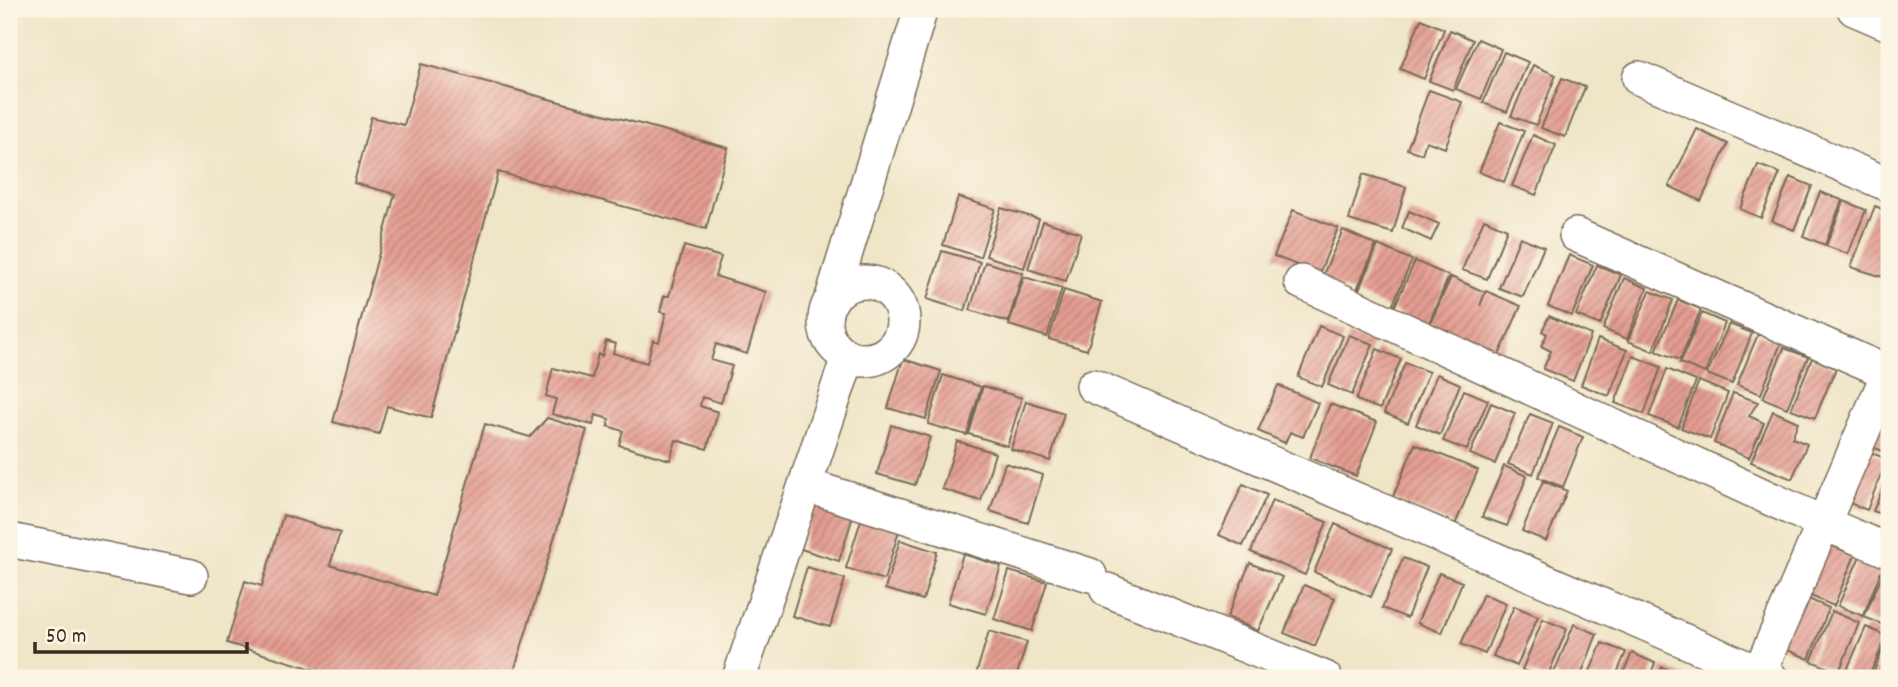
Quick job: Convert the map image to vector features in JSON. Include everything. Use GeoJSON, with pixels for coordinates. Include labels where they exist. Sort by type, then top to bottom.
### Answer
{"type":"FeatureCollection","features":[{"type":"Feature","properties":{"kind":"street"},"geometry":{"type":"LineString","coordinates":[[831,301],[839,291],[851,284],[864,281],[877,284],[889,290],[897,299],[902,311],[901,336],[885,355],[860,360],[848,357],[838,350],[830,339],[826,327],[826,313],[921,9]]}},
{"type":"Feature","properties":{"kind":"street"},"geometry":{"type":"LineString","coordinates":[[1854,9],[1889,24]]}},
{"type":"Feature","properties":{"kind":"street"},"geometry":{"type":"LineString","coordinates":[[1639,78],[1889,185]]}},
{"type":"Feature","properties":{"kind":"street"},"geometry":{"type":"LineString","coordinates":[[1093,386],[1763,677],[1823,523],[1889,372],[1576,235]]}},
{"type":"Feature","properties":{"kind":"street"},"geometry":{"type":"LineString","coordinates":[[1301,282],[1889,551]]}},
{"type":"Feature","properties":{"kind":"street"},"geometry":{"type":"LineString","coordinates":[[739,678],[848,357]]}},
{"type":"Feature","properties":{"kind":"street"},"geometry":{"type":"LineString","coordinates":[[805,485],[1099,582],[1325,678]]}},
{"type":"Feature","properties":{"kind":"street"},"geometry":{"type":"LineString","coordinates":[[9,540],[191,576]]}},
{"type":"Feature","properties":{"kind":"building"},"geometry":{"type":"Polygon","coordinates":[[[1421,19],[1444,29],[1424,79],[1400,69],[1421,19]]]}},
{"type":"Feature","properties":{"kind":"building"},"geometry":{"type":"Polygon","coordinates":[[[1450,30],[1473,40],[1453,90],[1429,81],[1450,30]]]}},
{"type":"Feature","properties":{"kind":"building"},"geometry":{"type":"Polygon","coordinates":[[[1478,39],[1501,49],[1481,99],[1456,89],[1478,39]]]}},
{"type":"Feature","properties":{"kind":"building"},"geometry":{"type":"Polygon","coordinates":[[[1504,52],[1528,62],[1507,112],[1483,103],[1504,52]]]}},
{"type":"Feature","properties":{"kind":"building"},"geometry":{"type":"Polygon","coordinates":[[[421,64],[728,148],[706,229],[498,172],[431,418],[387,406],[379,434],[333,422],[395,194],[354,183],[371,117],[404,125],[421,64]]]}},
{"type":"Feature","properties":{"kind":"building"},"geometry":{"type":"Polygon","coordinates":[[[1533,65],[1556,75],[1536,125],[1511,116],[1533,65]]]}},
{"type":"Feature","properties":{"kind":"building"},"geometry":{"type":"Polygon","coordinates":[[[1562,78],[1585,87],[1565,137],[1541,128],[1562,78]]]}},
{"type":"Feature","properties":{"kind":"building"},"geometry":{"type":"Polygon","coordinates":[[[1429,90],[1462,102],[1445,148],[1426,141],[1422,154],[1407,149],[1429,90]]]}},
{"type":"Feature","properties":{"kind":"building"},"geometry":{"type":"Polygon","coordinates":[[[1500,122],[1524,131],[1504,182],[1479,172],[1500,122]]]}},
{"type":"Feature","properties":{"kind":"building"},"geometry":{"type":"Polygon","coordinates":[[[1697,129],[1728,144],[1701,201],[1669,186],[1697,129]]]}},
{"type":"Feature","properties":{"kind":"building"},"geometry":{"type":"Polygon","coordinates":[[[1533,135],[1556,145],[1536,195],[1512,186],[1533,135]]]}},
{"type":"Feature","properties":{"kind":"building"},"geometry":{"type":"Polygon","coordinates":[[[1758,165],[1780,173],[1761,218],[1740,209],[1758,165]]]}},
{"type":"Feature","properties":{"kind":"building"},"geometry":{"type":"Polygon","coordinates":[[[1363,174],[1406,187],[1393,233],[1349,220],[1363,174]]]}},
{"type":"Feature","properties":{"kind":"building"},"geometry":{"type":"Polygon","coordinates":[[[1790,177],[1812,186],[1794,230],[1772,221],[1790,177]]]}},
{"type":"Feature","properties":{"kind":"building"},"geometry":{"type":"Polygon","coordinates":[[[1820,192],[1842,200],[1825,245],[1803,236],[1820,192]]]}},
{"type":"Feature","properties":{"kind":"building"},"geometry":{"type":"Polygon","coordinates":[[[958,197],[995,209],[980,257],[943,245],[958,197]]]}},
{"type":"Feature","properties":{"kind":"building"},"geometry":{"type":"Polygon","coordinates":[[[1844,201],[1866,210],[1848,254],[1826,246],[1844,201]]]}},
{"type":"Feature","properties":{"kind":"building"},"geometry":{"type":"Polygon","coordinates":[[[1875,206],[1889,212],[1889,258],[1883,277],[1851,267],[1875,206]]]}},
{"type":"Feature","properties":{"kind":"building"},"geometry":{"type":"Polygon","coordinates":[[[1001,208],[1039,219],[1024,268],[986,256],[1001,208]]]}},
{"type":"Feature","properties":{"kind":"building"},"geometry":{"type":"Polygon","coordinates":[[[1293,210],[1338,228],[1319,274],[1274,256],[1293,210]]]}},
{"type":"Feature","properties":{"kind":"building"},"geometry":{"type":"Polygon","coordinates":[[[1409,211],[1439,224],[1431,241],[1402,228],[1409,211]]]}},
{"type":"Feature","properties":{"kind":"building"},"geometry":{"type":"Polygon","coordinates":[[[1484,219],[1507,229],[1487,279],[1462,270],[1484,219]]]}},
{"type":"Feature","properties":{"kind":"building"},"geometry":{"type":"Polygon","coordinates":[[[1043,221],[1081,233],[1066,281],[1028,269],[1043,221]]]}},
{"type":"Feature","properties":{"kind":"building"},"geometry":{"type":"Polygon","coordinates":[[[1343,230],[1376,245],[1355,294],[1321,279],[1343,230]]]}},
{"type":"Feature","properties":{"kind":"building"},"geometry":{"type":"Polygon","coordinates":[[[1520,237],[1544,247],[1523,297],[1499,288],[1520,237]]]}},
{"type":"Feature","properties":{"kind":"building"},"geometry":{"type":"Polygon","coordinates":[[[1378,245],[1412,260],[1391,309],[1357,294],[1378,245]]]}},
{"type":"Feature","properties":{"kind":"building"},"geometry":{"type":"Polygon","coordinates":[[[684,246],[721,257],[715,276],[766,292],[747,354],[716,344],[711,360],[732,366],[721,403],[702,397],[700,406],[718,412],[707,449],[676,440],[670,460],[619,445],[623,431],[608,426],[609,419],[596,415],[593,425],[552,414],[556,399],[546,396],[553,368],[592,378],[598,354],[602,356],[606,341],[616,344],[613,353],[647,363],[653,340],[659,342],[666,313],[660,312],[664,296],[669,296],[684,246]]]}},
{"type":"Feature","properties":{"kind":"building"},"geometry":{"type":"Polygon","coordinates":[[[942,251],[980,262],[965,311],[927,299],[942,251]]]}},
{"type":"Feature","properties":{"kind":"building"},"geometry":{"type":"Polygon","coordinates":[[[1569,255],[1593,265],[1572,316],[1548,306],[1569,255]]]}},
{"type":"Feature","properties":{"kind":"building"},"geometry":{"type":"Polygon","coordinates":[[[1415,261],[1449,276],[1428,325],[1393,310],[1415,261]]]}},
{"type":"Feature","properties":{"kind":"building"},"geometry":{"type":"Polygon","coordinates":[[[985,262],[1023,273],[1008,322],[970,310],[985,262]]]}},
{"type":"Feature","properties":{"kind":"building"},"geometry":{"type":"Polygon","coordinates":[[[1597,265],[1621,275],[1600,325],[1576,315],[1597,265]]]}},
{"type":"Feature","properties":{"kind":"building"},"geometry":{"type":"Polygon","coordinates":[[[1024,277],[1062,288],[1047,337],[1009,325],[1024,277]]]}},
{"type":"Feature","properties":{"kind":"building"},"geometry":{"type":"Polygon","coordinates":[[[1451,277],[1485,292],[1480,306],[1486,291],[1521,306],[1499,355],[1429,326],[1451,277]]]}},
{"type":"Feature","properties":{"kind":"building"},"geometry":{"type":"Polygon","coordinates":[[[1624,278],[1647,288],[1627,339],[1603,329],[1624,278]]]}},
{"type":"Feature","properties":{"kind":"building"},"geometry":{"type":"Polygon","coordinates":[[[1064,290],[1102,302],[1087,350],[1049,339],[1064,290]]]}},
{"type":"Feature","properties":{"kind":"building"},"geometry":{"type":"Polygon","coordinates":[[[1650,291],[1673,300],[1653,351],[1628,341],[1650,291]]]}},
{"type":"Feature","properties":{"kind":"building"},"geometry":{"type":"Polygon","coordinates":[[[1678,300],[1701,309],[1680,360],[1656,351],[1678,300]]]}},
{"type":"Feature","properties":{"kind":"building"},"geometry":{"type":"Polygon","coordinates":[[[1702,313],[1725,323],[1705,373],[1680,363],[1702,313]]]}},
{"type":"Feature","properties":{"kind":"building"},"geometry":{"type":"Polygon","coordinates":[[[1549,316],[1591,335],[1573,381],[1543,369],[1551,351],[1541,346],[1547,334],[1542,331],[1549,316]]]}},
{"type":"Feature","properties":{"kind":"building"},"geometry":{"type":"Polygon","coordinates":[[[1729,324],[1752,333],[1732,384],[1707,374],[1729,324]]]}},
{"type":"Feature","properties":{"kind":"building"},"geometry":{"type":"Polygon","coordinates":[[[1319,326],[1343,336],[1322,387],[1298,377],[1319,326]]]}},
{"type":"Feature","properties":{"kind":"building"},"geometry":{"type":"Polygon","coordinates":[[[1758,334],[1781,343],[1761,394],[1737,385],[1758,334]]]}},
{"type":"Feature","properties":{"kind":"building"},"geometry":{"type":"Polygon","coordinates":[[[1349,335],[1373,344],[1352,395],[1328,385],[1349,335]]]}},
{"type":"Feature","properties":{"kind":"building"},"geometry":{"type":"Polygon","coordinates":[[[1598,339],[1627,350],[1609,396],[1581,385],[1598,339]]]}},
{"type":"Feature","properties":{"kind":"building"},"geometry":{"type":"Polygon","coordinates":[[[1784,348],[1808,357],[1787,408],[1763,398],[1784,348]]]}},
{"type":"Feature","properties":{"kind":"building"},"geometry":{"type":"Polygon","coordinates":[[[1377,349],[1401,359],[1380,409],[1356,400],[1377,349]]]}},
{"type":"Feature","properties":{"kind":"building"},"geometry":{"type":"Polygon","coordinates":[[[1633,356],[1661,367],[1644,414],[1615,403],[1633,356]]]}},
{"type":"Feature","properties":{"kind":"building"},"geometry":{"type":"Polygon","coordinates":[[[1812,358],[1836,368],[1815,418],[1791,409],[1812,358]]]}},
{"type":"Feature","properties":{"kind":"building"},"geometry":{"type":"Polygon","coordinates":[[[903,359],[941,371],[926,419],[888,408],[903,359]]]}},
{"type":"Feature","properties":{"kind":"building"},"geometry":{"type":"Polygon","coordinates":[[[1405,363],[1429,372],[1408,423],[1384,413],[1405,363]]]}},
{"type":"Feature","properties":{"kind":"building"},"geometry":{"type":"Polygon","coordinates":[[[1667,369],[1696,381],[1678,427],[1649,416],[1667,369]]]}},
{"type":"Feature","properties":{"kind":"building"},"geometry":{"type":"Polygon","coordinates":[[[1437,374],[1460,384],[1440,435],[1416,425],[1437,374]]]}},
{"type":"Feature","properties":{"kind":"building"},"geometry":{"type":"Polygon","coordinates":[[[943,375],[981,387],[967,435],[928,424],[943,375]]]}},
{"type":"Feature","properties":{"kind":"building"},"geometry":{"type":"Polygon","coordinates":[[[1699,381],[1728,393],[1710,439],[1681,428],[1699,381]]]}},
{"type":"Feature","properties":{"kind":"building"},"geometry":{"type":"Polygon","coordinates":[[[1278,385],[1318,403],[1303,437],[1290,432],[1285,443],[1258,431],[1278,385]]]}},
{"type":"Feature","properties":{"kind":"building"},"geometry":{"type":"Polygon","coordinates":[[[983,386],[1022,398],[1007,446],[969,434],[983,386]]]}},
{"type":"Feature","properties":{"kind":"building"},"geometry":{"type":"Polygon","coordinates":[[[1464,390],[1488,400],[1467,450],[1443,441],[1464,390]]]}},
{"type":"Feature","properties":{"kind":"building"},"geometry":{"type":"Polygon","coordinates":[[[1733,393],[1758,402],[1749,416],[1764,423],[1749,458],[1714,443],[1733,393]]]}},
{"type":"Feature","properties":{"kind":"building"},"geometry":{"type":"Polygon","coordinates":[[[1889,395],[1889,451],[1888,453],[1864,444],[1889,395]]]}},
{"type":"Feature","properties":{"kind":"building"},"geometry":{"type":"Polygon","coordinates":[[[1026,401],[1064,413],[1050,461],[1011,449],[1026,401]]]}},
{"type":"Feature","properties":{"kind":"building"},"geometry":{"type":"Polygon","coordinates":[[[1491,403],[1515,413],[1495,464],[1470,454],[1491,403]]]}},
{"type":"Feature","properties":{"kind":"building"},"geometry":{"type":"Polygon","coordinates":[[[1330,404],[1377,422],[1356,476],[1310,458],[1330,404]]]}},
{"type":"Feature","properties":{"kind":"building"},"geometry":{"type":"Polygon","coordinates":[[[1773,411],[1798,422],[1792,438],[1807,444],[1792,479],[1751,462],[1773,411]]]}},
{"type":"Feature","properties":{"kind":"building"},"geometry":{"type":"Polygon","coordinates":[[[1530,414],[1553,423],[1533,474],[1508,464],[1530,414]]]}},
{"type":"Feature","properties":{"kind":"building"},"geometry":{"type":"Polygon","coordinates":[[[547,418],[587,430],[512,678],[342,678],[227,643],[245,581],[262,586],[283,515],[340,533],[330,565],[434,596],[485,424],[530,437],[547,418]]]}},
{"type":"Feature","properties":{"kind":"building"},"geometry":{"type":"Polygon","coordinates":[[[891,425],[930,437],[915,485],[877,474],[891,425]]]}},
{"type":"Feature","properties":{"kind":"building"},"geometry":{"type":"Polygon","coordinates":[[[1559,427],[1583,437],[1563,487],[1538,477],[1559,427]]]}},
{"type":"Feature","properties":{"kind":"building"},"geometry":{"type":"Polygon","coordinates":[[[957,441],[995,453],[981,501],[942,489],[957,441]]]}},
{"type":"Feature","properties":{"kind":"building"},"geometry":{"type":"Polygon","coordinates":[[[1415,444],[1478,470],[1455,525],[1392,499],[1415,444]]]}},
{"type":"Feature","properties":{"kind":"building"},"geometry":{"type":"Polygon","coordinates":[[[1864,450],[1887,459],[1867,510],[1842,500],[1864,450]]]}},
{"type":"Feature","properties":{"kind":"building"},"geometry":{"type":"Polygon","coordinates":[[[1005,463],[1043,475],[1028,523],[990,511],[1005,463]]]}},
{"type":"Feature","properties":{"kind":"building"},"geometry":{"type":"Polygon","coordinates":[[[1504,466],[1527,476],[1507,526],[1482,517],[1504,466]]]}},
{"type":"Feature","properties":{"kind":"building"},"geometry":{"type":"Polygon","coordinates":[[[1889,474],[1889,517],[1873,511],[1889,474]]]}},
{"type":"Feature","properties":{"kind":"building"},"geometry":{"type":"Polygon","coordinates":[[[1543,481],[1567,491],[1546,541],[1522,531],[1543,481]]]}},
{"type":"Feature","properties":{"kind":"building"},"geometry":{"type":"Polygon","coordinates":[[[1243,484],[1267,495],[1243,546],[1219,535],[1243,484]]]}},
{"type":"Feature","properties":{"kind":"building"},"geometry":{"type":"Polygon","coordinates":[[[1272,500],[1327,522],[1305,575],[1251,552],[1272,500]]]}},
{"type":"Feature","properties":{"kind":"building"},"geometry":{"type":"Polygon","coordinates":[[[816,501],[854,513],[839,561],[801,549],[816,501]]]}},
{"type":"Feature","properties":{"kind":"building"},"geometry":{"type":"Polygon","coordinates":[[[861,520],[899,531],[884,580],[846,568],[861,520]]]}},
{"type":"Feature","properties":{"kind":"building"},"geometry":{"type":"Polygon","coordinates":[[[1335,524],[1392,549],[1371,597],[1314,572],[1335,524]]]}},
{"type":"Feature","properties":{"kind":"building"},"geometry":{"type":"Polygon","coordinates":[[[900,540],[937,552],[923,600],[885,589],[900,540]]]}},
{"type":"Feature","properties":{"kind":"building"},"geometry":{"type":"Polygon","coordinates":[[[1822,542],[1855,555],[1834,606],[1801,592],[1822,542]]]}},
{"type":"Feature","properties":{"kind":"building"},"geometry":{"type":"Polygon","coordinates":[[[963,554],[1001,566],[986,614],[948,603],[963,554]]]}},
{"type":"Feature","properties":{"kind":"building"},"geometry":{"type":"Polygon","coordinates":[[[1860,556],[1883,566],[1863,616],[1838,606],[1860,556]]]}},
{"type":"Feature","properties":{"kind":"building"},"geometry":{"type":"Polygon","coordinates":[[[1403,558],[1427,567],[1407,618],[1382,608],[1403,558]]]}},
{"type":"Feature","properties":{"kind":"building"},"geometry":{"type":"Polygon","coordinates":[[[1250,563],[1282,577],[1258,631],[1227,617],[1250,563]]]}},
{"type":"Feature","properties":{"kind":"building"},"geometry":{"type":"Polygon","coordinates":[[[1886,566],[1889,568],[1889,627],[1864,617],[1886,566]]]}},
{"type":"Feature","properties":{"kind":"building"},"geometry":{"type":"Polygon","coordinates":[[[807,567],[845,579],[830,627],[792,616],[807,567]]]}},
{"type":"Feature","properties":{"kind":"building"},"geometry":{"type":"Polygon","coordinates":[[[1009,571],[1047,582],[1032,631],[994,619],[1009,571]]]}},
{"type":"Feature","properties":{"kind":"building"},"geometry":{"type":"Polygon","coordinates":[[[1439,573],[1462,582],[1442,633],[1417,623],[1439,573]]]}},
{"type":"Feature","properties":{"kind":"building"},"geometry":{"type":"Polygon","coordinates":[[[1304,585],[1335,598],[1315,646],[1284,633],[1304,585]]]}},
{"type":"Feature","properties":{"kind":"building"},"geometry":{"type":"Polygon","coordinates":[[[1483,594],[1506,603],[1485,654],[1461,644],[1483,594]]]}},
{"type":"Feature","properties":{"kind":"building"},"geometry":{"type":"Polygon","coordinates":[[[1797,594],[1829,608],[1809,659],[1775,645],[1797,594]]]}},
{"type":"Feature","properties":{"kind":"building"},"geometry":{"type":"Polygon","coordinates":[[[1514,606],[1538,616],[1517,666],[1493,656],[1514,606]]]}},
{"type":"Feature","properties":{"kind":"building"},"geometry":{"type":"Polygon","coordinates":[[[1832,611],[1859,623],[1839,672],[1811,661],[1832,611]]]}},
{"type":"Feature","properties":{"kind":"building"},"geometry":{"type":"Polygon","coordinates":[[[1543,619],[1567,629],[1547,678],[1522,670],[1543,619]]]}},
{"type":"Feature","properties":{"kind":"building"},"geometry":{"type":"Polygon","coordinates":[[[1574,624],[1597,634],[1580,678],[1562,678],[1553,675],[1574,624]]]}},
{"type":"Feature","properties":{"kind":"building"},"geometry":{"type":"Polygon","coordinates":[[[1866,627],[1887,636],[1868,678],[1859,678],[1846,672],[1866,627]]]}},
{"type":"Feature","properties":{"kind":"building"},"geometry":{"type":"Polygon","coordinates":[[[989,631],[1027,642],[1016,678],[975,678],[989,631]]]}},
{"type":"Feature","properties":{"kind":"building"},"geometry":{"type":"Polygon","coordinates":[[[1889,635],[1889,678],[1871,678],[1889,635]]]}},
{"type":"Feature","properties":{"kind":"building"},"geometry":{"type":"Polygon","coordinates":[[[1602,643],[1626,652],[1615,678],[1587,678],[1602,643]]]}},
{"type":"Feature","properties":{"kind":"building"},"geometry":{"type":"Polygon","coordinates":[[[1632,653],[1655,663],[1649,678],[1621,678],[1632,653]]]}},
{"type":"Feature","properties":{"kind":"building"},"geometry":{"type":"Polygon","coordinates":[[[1662,667],[1690,678],[1658,678],[1662,667]]]}}]}
